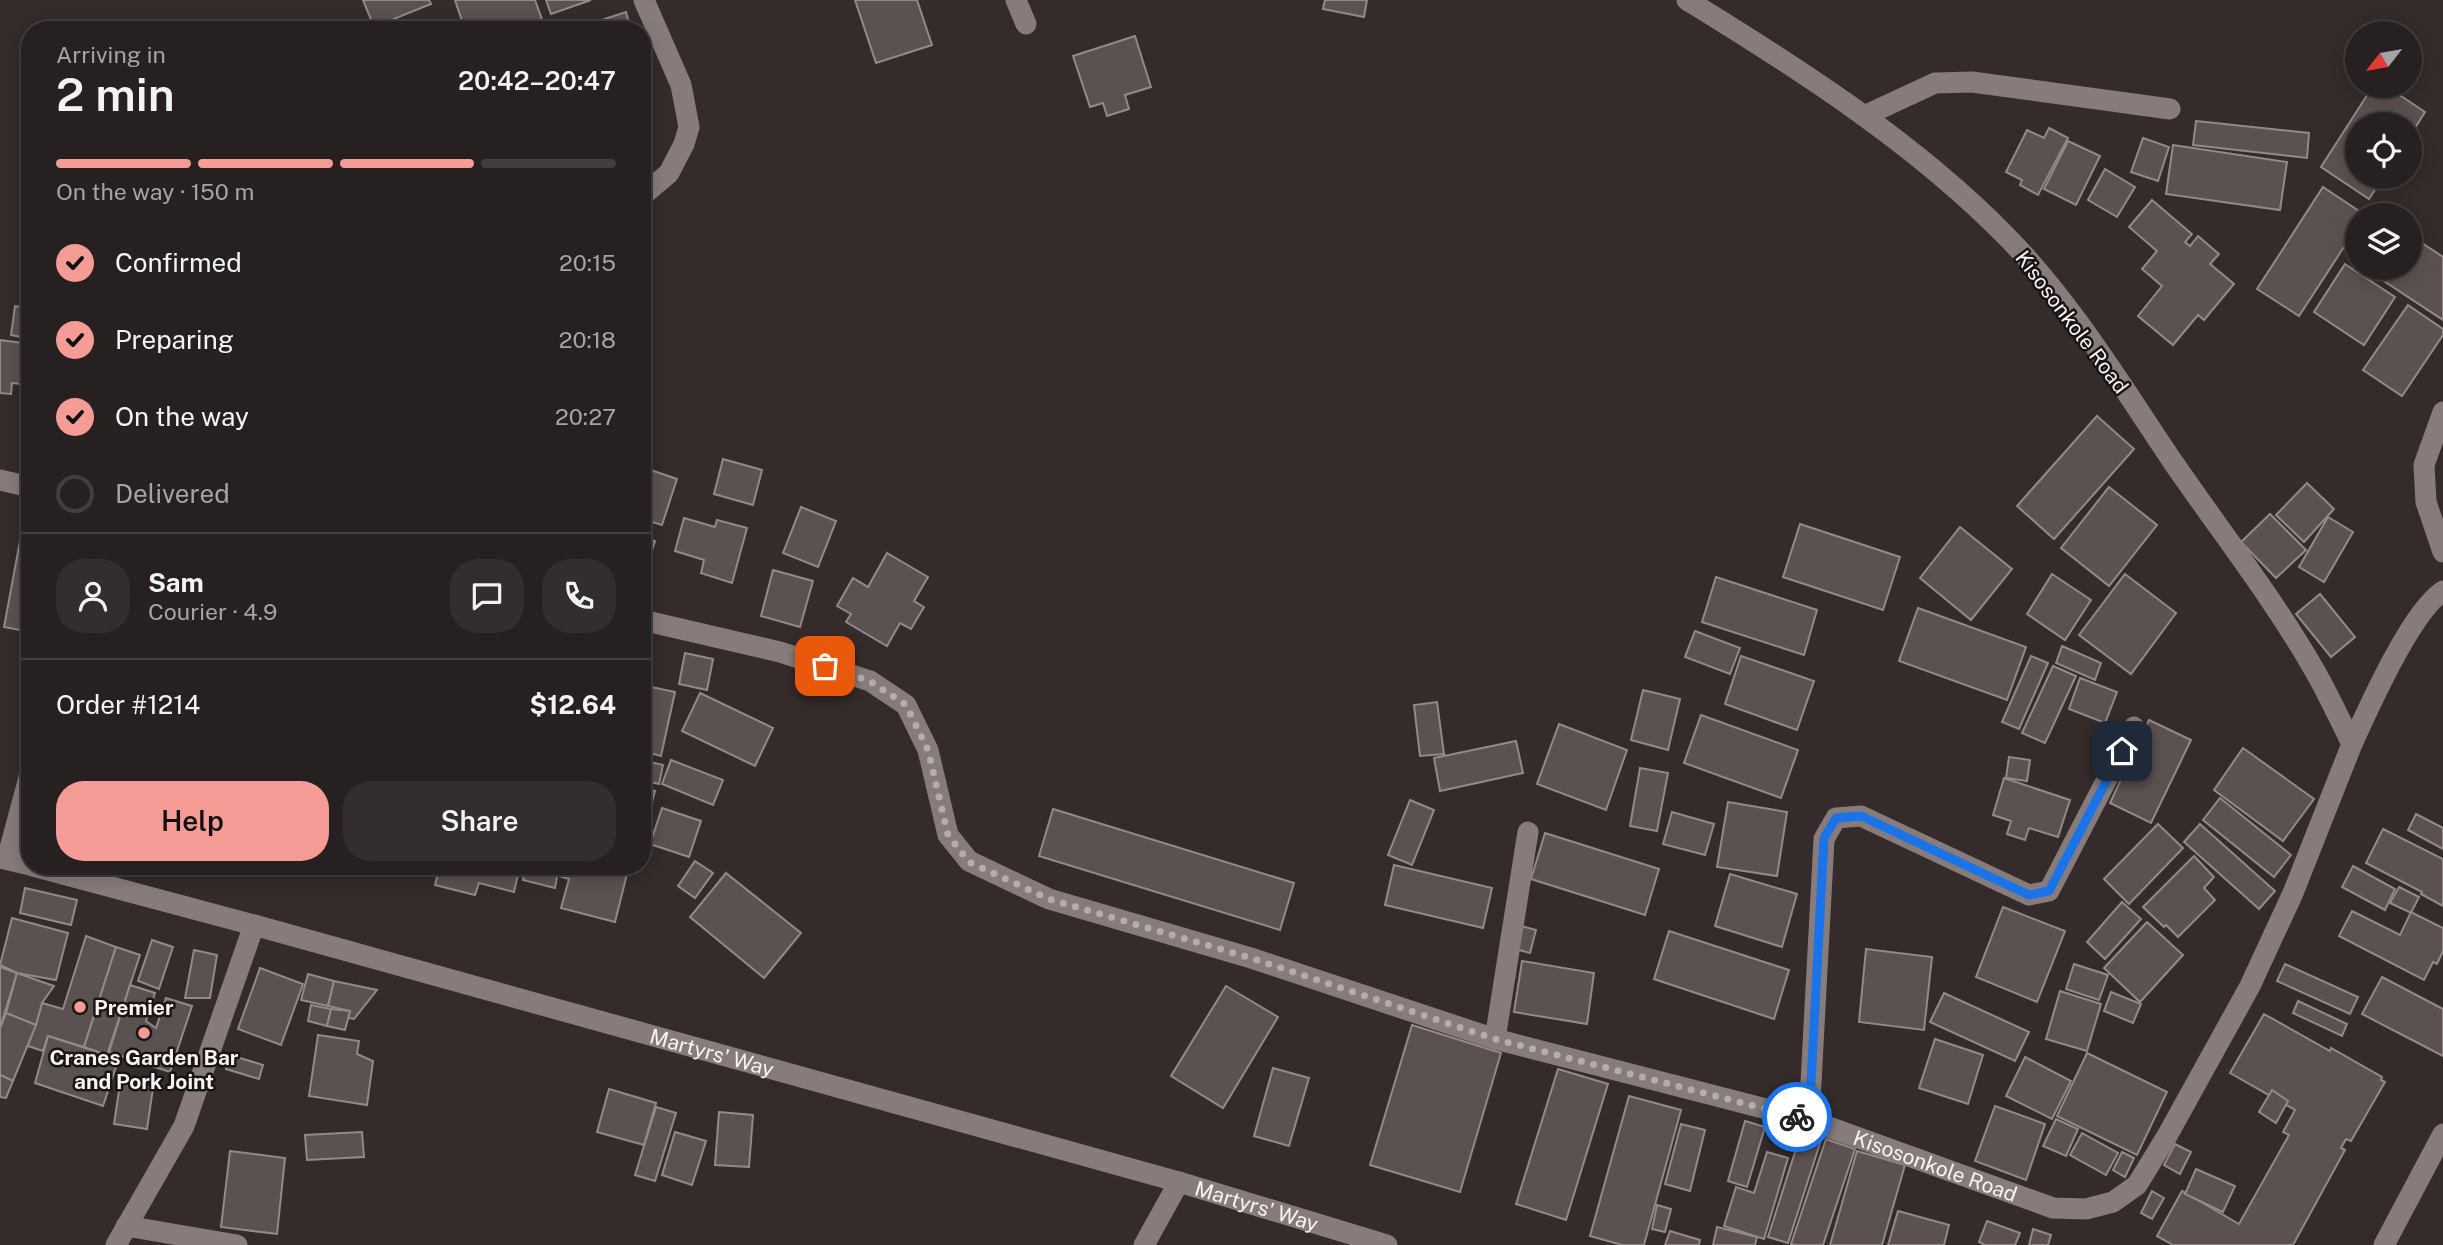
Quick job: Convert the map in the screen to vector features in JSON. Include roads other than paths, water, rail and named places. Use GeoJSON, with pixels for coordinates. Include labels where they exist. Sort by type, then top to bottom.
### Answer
{"type":"FeatureCollection","features":[{"type":"Feature","properties":{"kind":"street"},"geometry":{"type":"LineString","coordinates":[[643,0],[681,85],[689,127],[684,144],[669,173],[651,188]]}},
{"type":"Feature","properties":{"kind":"street"},"geometry":{"type":"LineString","coordinates":[[1016,0],[1026,24]]}},
{"type":"Feature","properties":{"kind":"street","name":"Kisosonkole Road"},"geometry":{"type":"LineString","coordinates":[[1687,0],[1754,41],[1864,116],[1948,182],[2006,236],[2079,325],[2264,594],[2316,673],[2352,744]]}},
{"type":"Feature","properties":{"kind":"street"},"geometry":{"type":"LineString","coordinates":[[1864,116],[1936,83],[1972,82],[2170,109]]}},
{"type":"Feature","properties":{"kind":"street"},"geometry":{"type":"LineString","coordinates":[[2443,412],[2424,465],[2426,502],[2443,552]]}},
{"type":"Feature","properties":{"kind":"street"},"geometry":{"type":"LineString","coordinates":[[0,480],[21,485]]}},
{"type":"Feature","properties":{"kind":"street","name":"Kisosonkole Road"},"geometry":{"type":"LineString","coordinates":[[651,622],[780,652],[870,681],[906,705],[928,750],[948,835],[969,862],[1049,899],[1251,958],[1495,1039],[1809,1120],[2053,1208],[2086,1209],[2113,1202],[2137,1185],[2168,1136],[2250,986],[2293,893],[2352,744],[2381,684],[2406,639],[2435,597],[2443,591]]}},
{"type":"Feature","properties":{"kind":"street"},"geometry":{"type":"LineString","coordinates":[[1809,1120],[1824,838],[1836,818],[1861,816],[2029,895],[2049,891],[2134,727]]}},
{"type":"Feature","properties":{"kind":"street"},"geometry":{"type":"LineString","coordinates":[[4,858],[21,803]]}},
{"type":"Feature","properties":{"kind":"street"},"geometry":{"type":"LineString","coordinates":[[1495,1039],[1528,832]]}},
{"type":"Feature","properties":{"kind":"street","name":"Martyrs' Way"},"geometry":{"type":"LineString","coordinates":[[4,858],[21,863]]}},
{"type":"Feature","properties":{"kind":"street","name":"Martyrs' Way"},"geometry":{"type":"LineString","coordinates":[[65,875],[1180,1182],[1387,1245]]}},
{"type":"Feature","properties":{"kind":"street"},"geometry":{"type":"LineString","coordinates":[[237,1245],[121,1236],[184,1125],[254,925]]}},
{"type":"Feature","properties":{"kind":"street"},"geometry":{"type":"LineString","coordinates":[[2384,1245],[2443,1134]]}},
{"type":"Feature","properties":{"kind":"street"},"geometry":{"type":"LineString","coordinates":[[1143,1245],[1180,1182]]}},
{"type":"Feature","properties":{"kind":"place","name":"Premier"},"geometry":{"type":"Point","coordinates":[80,1007]}},
{"type":"Feature","properties":{"kind":"place","name":"Cranes Garden Bar and Pork Joint"},"geometry":{"type":"Point","coordinates":[144,1033]}}]}
